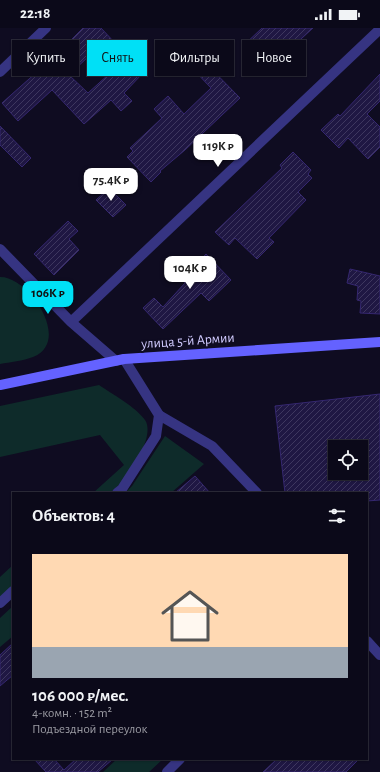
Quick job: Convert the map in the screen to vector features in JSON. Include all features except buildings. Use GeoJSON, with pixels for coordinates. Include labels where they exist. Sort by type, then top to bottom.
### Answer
{"type":"FeatureCollection","features":[{"type":"Feature","properties":{"kind":"street"},"geometry":{"type":"LineString","coordinates":[[0,72],[46,28]]}},
{"type":"Feature","properties":{"kind":"street"},"geometry":{"type":"LineString","coordinates":[[71,322],[380,29]]}},
{"type":"Feature","properties":{"kind":"street"},"geometry":{"type":"LineString","coordinates":[[0,250],[71,322],[120,360],[159,415],[212,446],[256,492]]}},
{"type":"Feature","properties":{"kind":"street","name":"улица 5-й Армии"},"geometry":{"type":"LineString","coordinates":[[0,385],[120,360],[380,342]]}},
{"type":"Feature","properties":{"kind":"street"},"geometry":{"type":"LineString","coordinates":[[118,492],[156,436],[159,415]]}},
{"type":"Feature","properties":{"kind":"street"},"geometry":{"type":"LineString","coordinates":[[0,603],[12,592]]}},
{"type":"Feature","properties":{"kind":"street"},"geometry":{"type":"LineString","coordinates":[[368,641],[380,655]]}},
{"type":"Feature","properties":{"kind":"street"},"geometry":{"type":"LineString","coordinates":[[167,772],[179,760]]}},
{"type":"Feature","properties":{"kind":"green space"},"geometry":{"type":"Polygon","coordinates":[[[0,277],[11,279],[23,287],[33,298],[42,311],[48,324],[49,338],[44,349],[33,357],[0,364],[0,277]]]}},
{"type":"Feature","properties":{"kind":"green space"},"geometry":{"type":"Polygon","coordinates":[[[99,385],[124,401],[141,415],[147,426],[146,440],[127,477],[111,492],[94,492],[124,465],[100,435],[0,457],[0,406],[99,385]]]}},
{"type":"Feature","properties":{"kind":"green space"},"geometry":{"type":"Polygon","coordinates":[[[165,436],[204,464],[172,492],[126,492],[132,486],[165,436]]]}},
{"type":"Feature","properties":{"kind":"green space"},"geometry":{"type":"Polygon","coordinates":[[[12,566],[12,586],[0,597],[0,577],[12,566]]]}},
{"type":"Feature","properties":{"kind":"green space"},"geometry":{"type":"Polygon","coordinates":[[[12,607],[12,637],[0,647],[0,618],[12,607]]]}},
{"type":"Feature","properties":{"kind":"green space"},"geometry":{"type":"Polygon","coordinates":[[[116,760],[162,760],[149,772],[103,772],[116,760]]]}}]}
